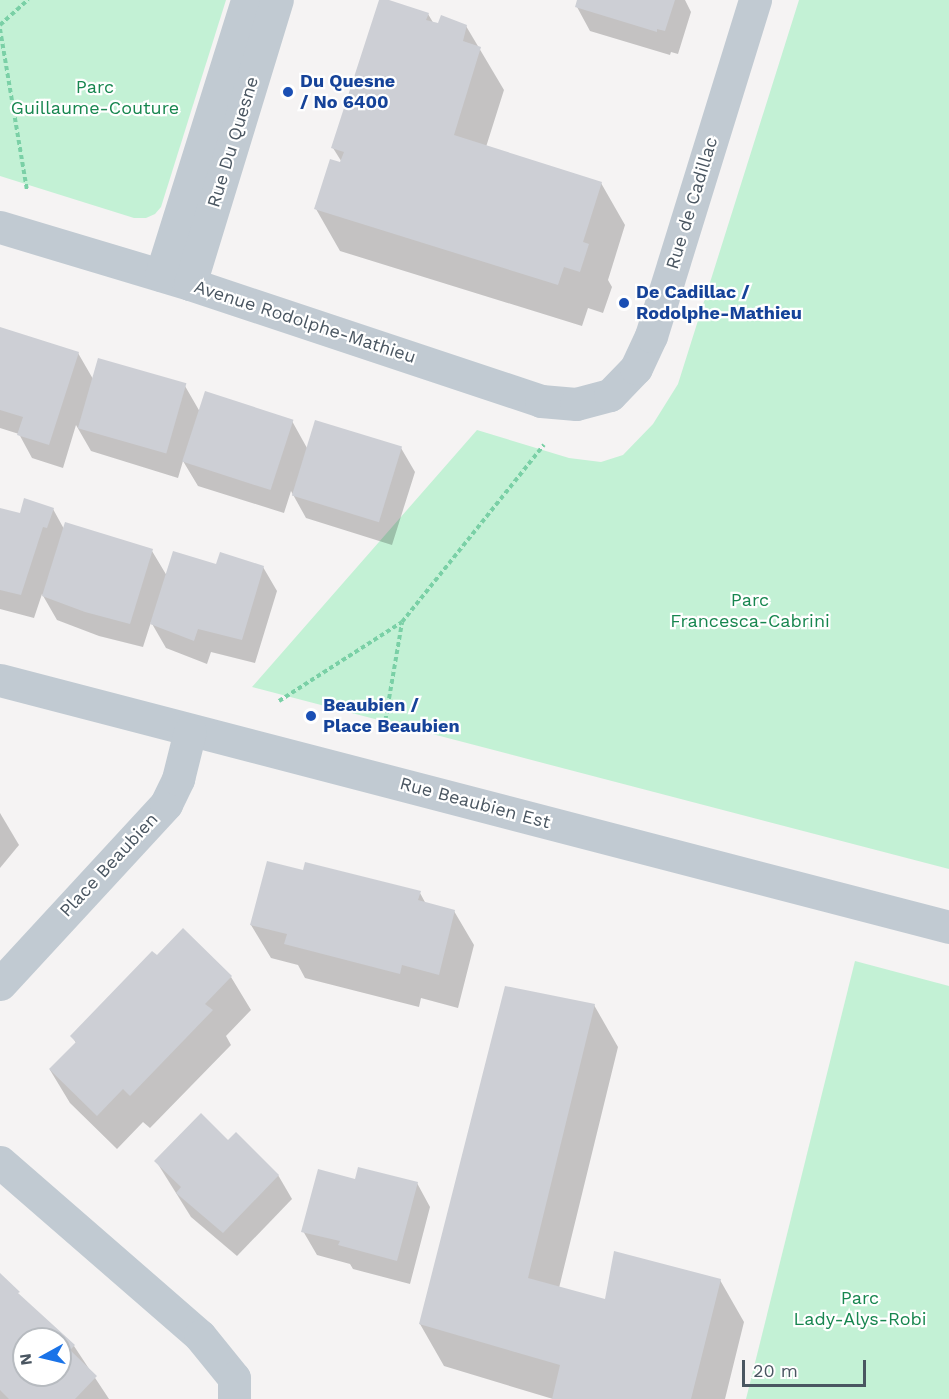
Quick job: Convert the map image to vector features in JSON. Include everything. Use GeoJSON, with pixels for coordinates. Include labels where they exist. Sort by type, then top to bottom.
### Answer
{"type":"FeatureCollection","features":[{"type":"Feature","properties":{"kind":"street"},"geometry":{"type":"LineString","coordinates":[[175,280],[246,0]]}},
{"type":"Feature","properties":{"kind":"street","name":"Rue Du Quesne"},"geometry":{"type":"LineString","coordinates":[[175,280],[277,0]]}},
{"type":"Feature","properties":{"kind":"street","name":"Rue de Cadillac"},"geometry":{"type":"LineString","coordinates":[[610,395],[636,368],[651,336],[755,0]]}},
{"type":"Feature","properties":{"kind":"street","name":"Avenue Rodolphe-Mathieu"},"geometry":{"type":"LineString","coordinates":[[0,227],[175,280],[541,401],[576,404],[610,395]]}},
{"type":"Feature","properties":{"kind":"street","name":"Rue Beaubien Est"},"geometry":{"type":"LineString","coordinates":[[0,680],[949,927]]}},
{"type":"Feature","properties":{"kind":"street","name":"Place Beaubien"},"geometry":{"type":"LineString","coordinates":[[0,984],[166,804],[178,779],[190,731]]}},
{"type":"Feature","properties":{"kind":"street"},"geometry":{"type":"LineString","coordinates":[[0,1162],[200,1336],[234,1378],[234,1399]]}},
{"type":"Feature","properties":{"kind":"path"},"geometry":{"type":"LineString","coordinates":[[0,25],[28,0]]}},
{"type":"Feature","properties":{"kind":"path"},"geometry":{"type":"LineString","coordinates":[[0,29],[27,190]]}},
{"type":"Feature","properties":{"kind":"path"},"geometry":{"type":"LineString","coordinates":[[279,700],[402,622],[544,445]]}},
{"type":"Feature","properties":{"kind":"path"},"geometry":{"type":"LineString","coordinates":[[384,728],[402,622]]}},
{"type":"Feature","properties":{"kind":"green space","name":"Parc Guillaume-Couture"},"geometry":{"type":"Polygon","coordinates":[[[0,0],[226,0],[161,207],[155,214],[146,218],[134,218],[0,176],[0,0]]]}},
{"type":"Feature","properties":{"kind":"green space","name":"Parc Francesca-Cabrini"},"geometry":{"type":"Polygon","coordinates":[[[799,0],[949,0],[949,869],[252,687],[477,430],[569,458],[601,462],[623,455],[653,424],[678,384],[799,0]]]}},
{"type":"Feature","properties":{"kind":"green space","name":"Parc Lady-Alys-Robi"},"geometry":{"type":"Polygon","coordinates":[[[855,961],[949,986],[949,1399],[746,1399],[855,961]]]}},
{"type":"Feature","properties":{"kind":"building"},"geometry":{"type":"Polygon","coordinates":[[[379,0],[389,0],[429,13],[426,20],[438,23],[441,15],[467,25],[463,41],[481,47],[454,135],[602,182],[583,242],[589,244],[580,272],[564,267],[558,285],[314,209],[330,159],[340,162],[344,152],[331,148],[379,0]]]}},
{"type":"Feature","properties":{"kind":"building"},"geometry":{"type":"Polygon","coordinates":[[[577,0],[675,0],[665,31],[657,29],[657,32],[575,7],[577,0]]]}},
{"type":"Feature","properties":{"kind":"building"},"geometry":{"type":"Polygon","coordinates":[[[0,327],[79,352],[49,445],[17,435],[23,417],[0,410],[0,327]]]}},
{"type":"Feature","properties":{"kind":"building"},"geometry":{"type":"Polygon","coordinates":[[[98,358],[186,383],[166,454],[78,428],[98,358]]]}},
{"type":"Feature","properties":{"kind":"building"},"geometry":{"type":"Polygon","coordinates":[[[205,391],[293,420],[271,490],[182,461],[205,391]]]}},
{"type":"Feature","properties":{"kind":"building"},"geometry":{"type":"Polygon","coordinates":[[[315,420],[402,447],[379,522],[292,496],[315,420]]]}},
{"type":"Feature","properties":{"kind":"building"},"geometry":{"type":"Polygon","coordinates":[[[24,498],[54,508],[47,528],[43,527],[21,595],[0,590],[0,508],[20,513],[24,498]]]}},
{"type":"Feature","properties":{"kind":"building"},"geometry":{"type":"Polygon","coordinates":[[[65,522],[153,549],[130,624],[85,612],[42,596],[65,522]]]}},
{"type":"Feature","properties":{"kind":"building"},"geometry":{"type":"Polygon","coordinates":[[[173,551],[216,564],[220,552],[264,566],[242,640],[198,629],[194,641],[150,624],[173,551]]]}},
{"type":"Feature","properties":{"kind":"building"},"geometry":{"type":"Polygon","coordinates":[[[267,861],[303,870],[305,862],[421,891],[418,900],[455,910],[439,975],[402,965],[400,974],[284,944],[287,934],[250,925],[267,861]]]}},
{"type":"Feature","properties":{"kind":"building"},"geometry":{"type":"Polygon","coordinates":[[[183,928],[232,976],[205,1004],[213,1010],[130,1096],[123,1089],[97,1116],[49,1069],[76,1042],[70,1036],[152,951],[157,955],[183,928]]]}},
{"type":"Feature","properties":{"kind":"building"},"geometry":{"type":"Polygon","coordinates":[[[505,986],[595,1004],[528,1278],[605,1299],[614,1251],[721,1279],[691,1399],[552,1399],[560,1365],[419,1324],[505,986]]]}},
{"type":"Feature","properties":{"kind":"building"},"geometry":{"type":"Polygon","coordinates":[[[201,1113],[228,1140],[236,1132],[279,1175],[223,1233],[176,1193],[181,1187],[154,1161],[201,1113]]]}},
{"type":"Feature","properties":{"kind":"building"},"geometry":{"type":"Polygon","coordinates":[[[358,1167],[418,1182],[397,1261],[338,1245],[340,1241],[301,1232],[318,1169],[355,1179],[358,1167]]]}},
{"type":"Feature","properties":{"kind":"building"},"geometry":{"type":"Polygon","coordinates":[[[0,1273],[55,1327],[12,1327],[12,1387],[72,1387],[72,1352],[97,1376],[75,1399],[9,1399],[0,1390],[0,1273]]]}},
{"type":"Feature","properties":{"kind":"place","name":"Du Quesne / No 6400"},"geometry":{"type":"Point","coordinates":[288,92]}},
{"type":"Feature","properties":{"kind":"place","name":"De Cadillac / Rodolphe-Mathieu"},"geometry":{"type":"Point","coordinates":[624,303]}},
{"type":"Feature","properties":{"kind":"place","name":"Beaubien / Place Beaubien"},"geometry":{"type":"Point","coordinates":[311,716]}}]}
